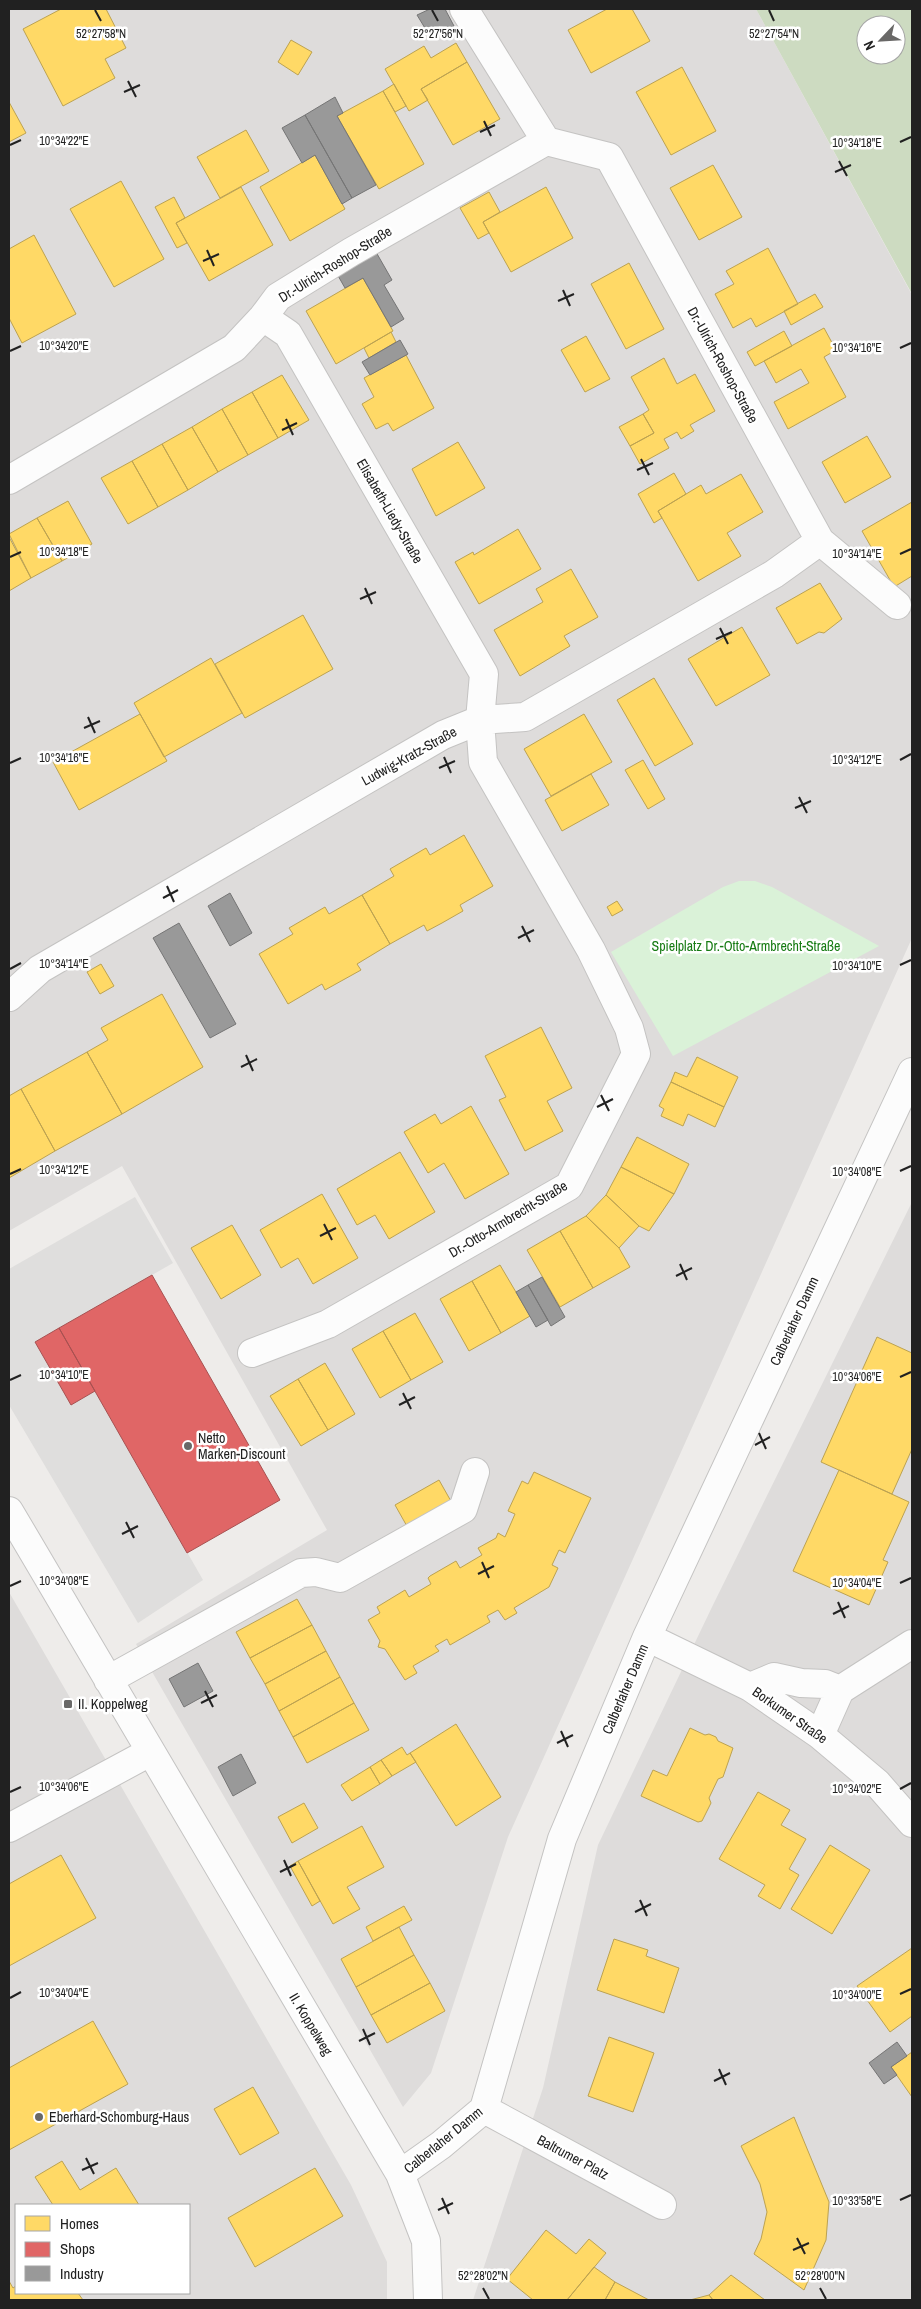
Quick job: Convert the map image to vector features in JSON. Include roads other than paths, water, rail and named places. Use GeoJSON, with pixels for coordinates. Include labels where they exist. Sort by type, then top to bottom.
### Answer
{"type":"FeatureCollection","features":[{"type":"Feature","properties":{"kind":"street"},"geometry":{"type":"LineString","coordinates":[[464,9],[546,141]]}},
{"type":"Feature","properties":{"kind":"street","name":"Dr.-Ulrich-Roshop-Straße"},"geometry":{"type":"LineString","coordinates":[[9,480],[234,348],[263,317],[278,297],[351,252],[546,141],[609,157],[820,541],[897,605]]}},
{"type":"Feature","properties":{"kind":"street","name":"Elisabeth-Liedy-Straße"},"geometry":{"type":"LineString","coordinates":[[263,317],[288,334],[484,674],[480,720]]}},
{"type":"Feature","properties":{"kind":"street","name":"Ludwig-Kratz-Straße"},"geometry":{"type":"LineString","coordinates":[[10,993],[49,964],[443,735],[480,720],[525,717],[774,574],[820,541]]}},
{"type":"Feature","properties":{"kind":"street","name":"Dr.-Otto-Armbrecht-Straße"},"geometry":{"type":"LineString","coordinates":[[252,1353],[328,1324],[569,1186],[636,1054],[629,1028],[591,950],[483,762],[480,720]]}},
{"type":"Feature","properties":{"kind":"street","name":"Calberlaher Damm"},"geometry":{"type":"LineString","coordinates":[[428,2300],[426,2240],[400,2174],[441,2145],[484,2109],[562,1839],[647,1637],[912,1072]]}},
{"type":"Feature","properties":{"kind":"street"},"geometry":{"type":"LineString","coordinates":[[108,1680],[301,1573],[316,1572],[340,1578],[463,1509],[476,1472]]}},
{"type":"Feature","properties":{"kind":"street","name":"II. Koppelweg"},"geometry":{"type":"LineString","coordinates":[[9,1511],[400,2174]]}},
{"type":"Feature","properties":{"kind":"street","name":"Borkumer Straße"},"geometry":{"type":"LineString","coordinates":[[647,1637],[750,1687],[820,1735],[877,1783],[912,1822]]}},
{"type":"Feature","properties":{"kind":"street"},"geometry":{"type":"LineString","coordinates":[[820,1735],[840,1690],[912,1643]]}},
{"type":"Feature","properties":{"kind":"street"},"geometry":{"type":"LineString","coordinates":[[750,1687],[774,1677],[802,1683],[825,1684],[840,1690]]}},
{"type":"Feature","properties":{"kind":"street"},"geometry":{"type":"LineString","coordinates":[[9,1828],[150,1752]]}},
{"type":"Feature","properties":{"kind":"street","name":"Baltrumer Platz"},"geometry":{"type":"LineString","coordinates":[[484,2109],[662,2205]]}},
{"type":"Feature","properties":{"kind":"place","name":"Netto Marken-Discount"},"geometry":{"type":"Point","coordinates":[188,1446]}},
{"type":"Feature","properties":{"kind":"place","name":"II. Koppelweg"},"geometry":{"type":"Point","coordinates":[68,1704]}},
{"type":"Feature","properties":{"kind":"place","name":"Eberhard-Schomburg-Haus"},"geometry":{"type":"Point","coordinates":[39,2117]}},
{"type":"Feature","properties":{"kind":"park label","name":"Spielplatz Dr.-Otto-Armbrecht-Straße"},"geometry":{"type":"Point","coordinates":[746,946]}}]}
